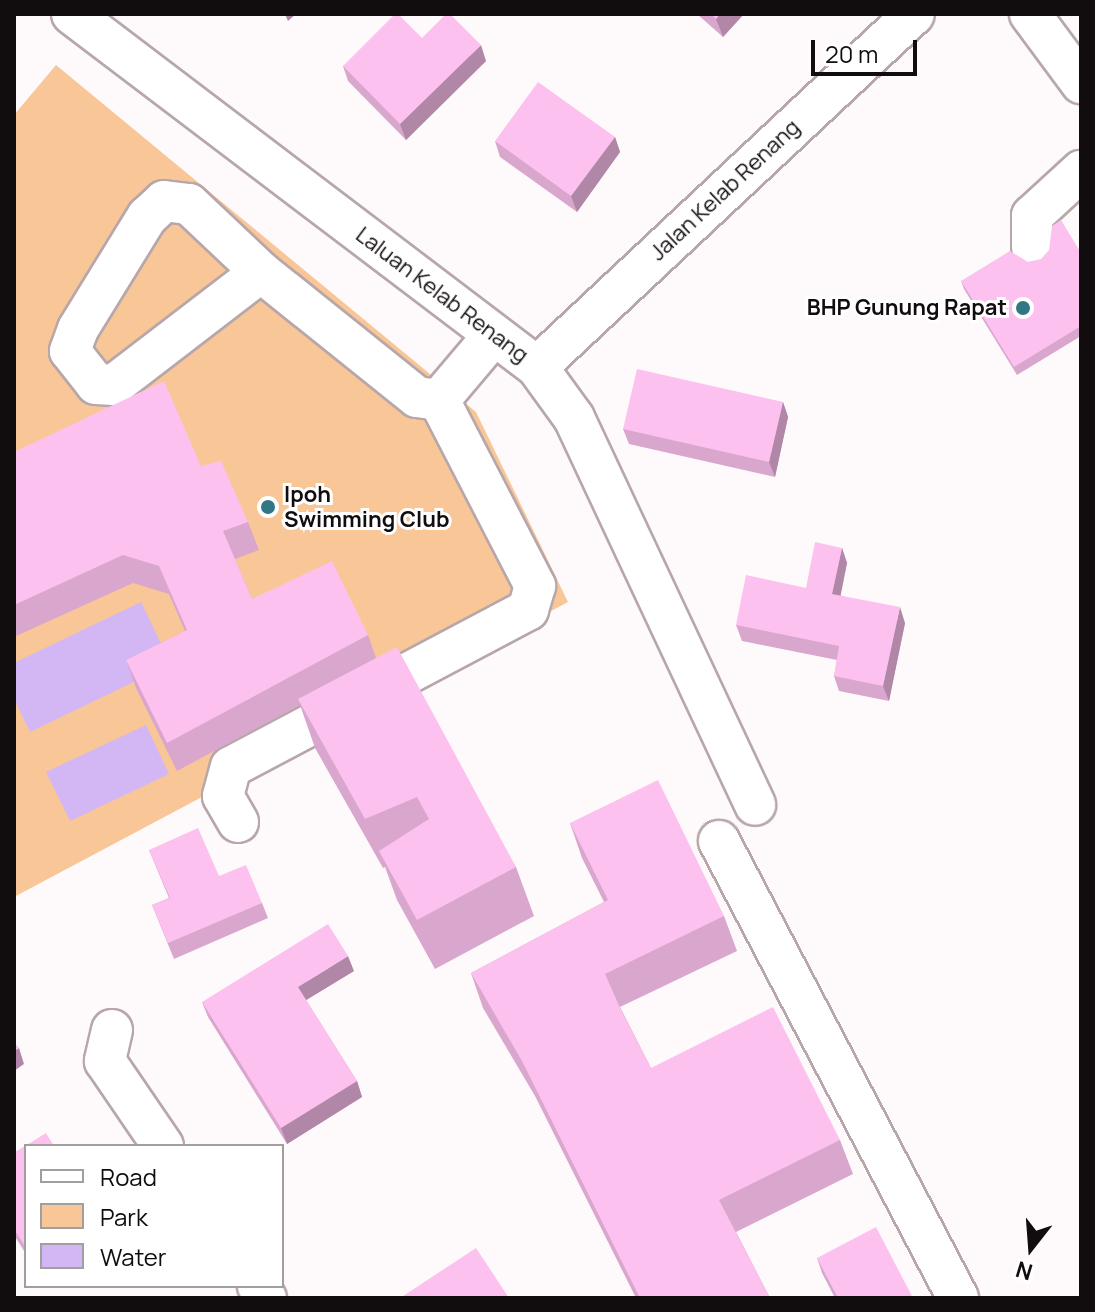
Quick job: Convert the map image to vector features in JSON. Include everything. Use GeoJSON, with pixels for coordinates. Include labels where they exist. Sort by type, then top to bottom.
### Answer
{"type":"FeatureCollection","features":[{"type":"Feature","properties":{"kind":"street","name":"Laluan Kelab Renang"},"geometry":{"type":"LineString","coordinates":[[72,14],[537,367],[574,418],[755,805]]}},
{"type":"Feature","properties":{"kind":"street","name":"Jalan Kelab Renang"},"geometry":{"type":"LineString","coordinates":[[537,367],[914,14]]}},
{"type":"Feature","properties":{"kind":"street"},"geometry":{"type":"LineString","coordinates":[[1030,14],[1081,83]]}},
{"type":"Feature","properties":{"kind":"street"},"geometry":{"type":"LineString","coordinates":[[1032,247],[1032,216],[1081,171]]}},
{"type":"Feature","properties":{"kind":"street"},"geometry":{"type":"LineString","coordinates":[[261,272],[114,385],[96,384],[70,351],[78,329],[147,217],[164,201],[189,204],[261,272],[417,397],[439,400]]}},
{"type":"Feature","properties":{"kind":"street"},"geometry":{"type":"LineString","coordinates":[[439,400],[494,335]]}},
{"type":"Feature","properties":{"kind":"street"},"geometry":{"type":"LineString","coordinates":[[238,822],[223,796],[231,767],[528,610],[535,586],[439,400]]}},
{"type":"Feature","properties":{"kind":"street"},"geometry":{"type":"LineString","coordinates":[[719,841],[958,1298]]}},
{"type":"Feature","properties":{"kind":"street"},"geometry":{"type":"LineString","coordinates":[[112,1030],[105,1061],[162,1144]]}},
{"type":"Feature","properties":{"kind":"green space","name":"Ipoh Swimming Club"},"geometry":{"type":"Polygon","coordinates":[[[56,65],[476,412],[568,602],[14,897],[14,115],[56,65]]]}},
{"type":"Feature","properties":{"kind":"water"},"geometry":{"type":"Polygon","coordinates":[[[141,602],[171,664],[30,732],[14,699],[14,663],[141,602]]]}},
{"type":"Feature","properties":{"kind":"water"},"geometry":{"type":"Polygon","coordinates":[[[146,725],[169,774],[70,821],[46,772],[146,725]]]}},
{"type":"Feature","properties":{"kind":"building"},"geometry":{"type":"Polygon","coordinates":[[[395,14],[422,38],[446,14],[450,14],[481,45],[400,124],[343,66],[395,14]]]}},
{"type":"Feature","properties":{"kind":"building"},"geometry":{"type":"Polygon","coordinates":[[[538,82],[615,137],[571,196],[495,141],[538,82]]]}},
{"type":"Feature","properties":{"kind":"building"},"geometry":{"type":"Polygon","coordinates":[[[1061,220],[1081,253],[1081,326],[1014,367],[961,281],[1010,251],[1028,262],[1041,259],[1049,250],[1052,226],[1061,220]]]}},
{"type":"Feature","properties":{"kind":"building"},"geometry":{"type":"Polygon","coordinates":[[[637,369],[783,402],[769,462],[623,429],[637,369]]]}},
{"type":"Feature","properties":{"kind":"building"},"geometry":{"type":"Polygon","coordinates":[[[164,381],[201,466],[221,461],[248,522],[223,531],[252,599],[332,561],[368,635],[167,743],[126,660],[187,630],[159,566],[123,555],[14,605],[14,452],[164,381]]]}},
{"type":"Feature","properties":{"kind":"building"},"geometry":{"type":"Polygon","coordinates":[[[815,542],[842,548],[832,594],[900,607],[883,686],[834,676],[839,646],[736,625],[746,575],[806,588],[815,542]]]}},
{"type":"Feature","properties":{"kind":"building"},"geometry":{"type":"Polygon","coordinates":[[[397,647],[516,867],[417,920],[379,851],[429,819],[417,797],[365,819],[298,699],[397,647]]]}},
{"type":"Feature","properties":{"kind":"building"},"geometry":{"type":"Polygon","coordinates":[[[658,780],[724,916],[605,974],[621,1010],[651,1068],[773,1007],[840,1140],[719,1200],[770,1298],[640,1298],[522,1061],[471,973],[608,900],[570,823],[658,780]]]}},
{"type":"Feature","properties":{"kind":"building"},"geometry":{"type":"Polygon","coordinates":[[[198,828],[219,876],[246,865],[262,903],[168,943],[152,905],[170,898],[149,850],[198,828]]]}},
{"type":"Feature","properties":{"kind":"building"},"geometry":{"type":"Polygon","coordinates":[[[328,924],[348,956],[298,987],[357,1081],[281,1128],[202,1002],[328,924]]]}},
{"type":"Feature","properties":{"kind":"building"},"geometry":{"type":"Polygon","coordinates":[[[46,1133],[53,1144],[28,1144],[46,1133]]]}},
{"type":"Feature","properties":{"kind":"building"},"geometry":{"type":"Polygon","coordinates":[[[24,1147],[24,1245],[14,1229],[14,1153],[24,1147]]]}},
{"type":"Feature","properties":{"kind":"building"},"geometry":{"type":"Polygon","coordinates":[[[876,1227],[913,1298],[838,1298],[817,1258],[876,1227]]]}},
{"type":"Feature","properties":{"kind":"building"},"geometry":{"type":"Polygon","coordinates":[[[476,1248],[509,1298],[400,1298],[476,1248]]]}},
{"type":"Feature","properties":{"kind":"place","name":"BHP Gunung Rapat"},"geometry":{"type":"Point","coordinates":[1023,308]}},
{"type":"Feature","properties":{"kind":"place","name":"Ipoh Swimming Club"},"geometry":{"type":"Point","coordinates":[268,507]}}]}
